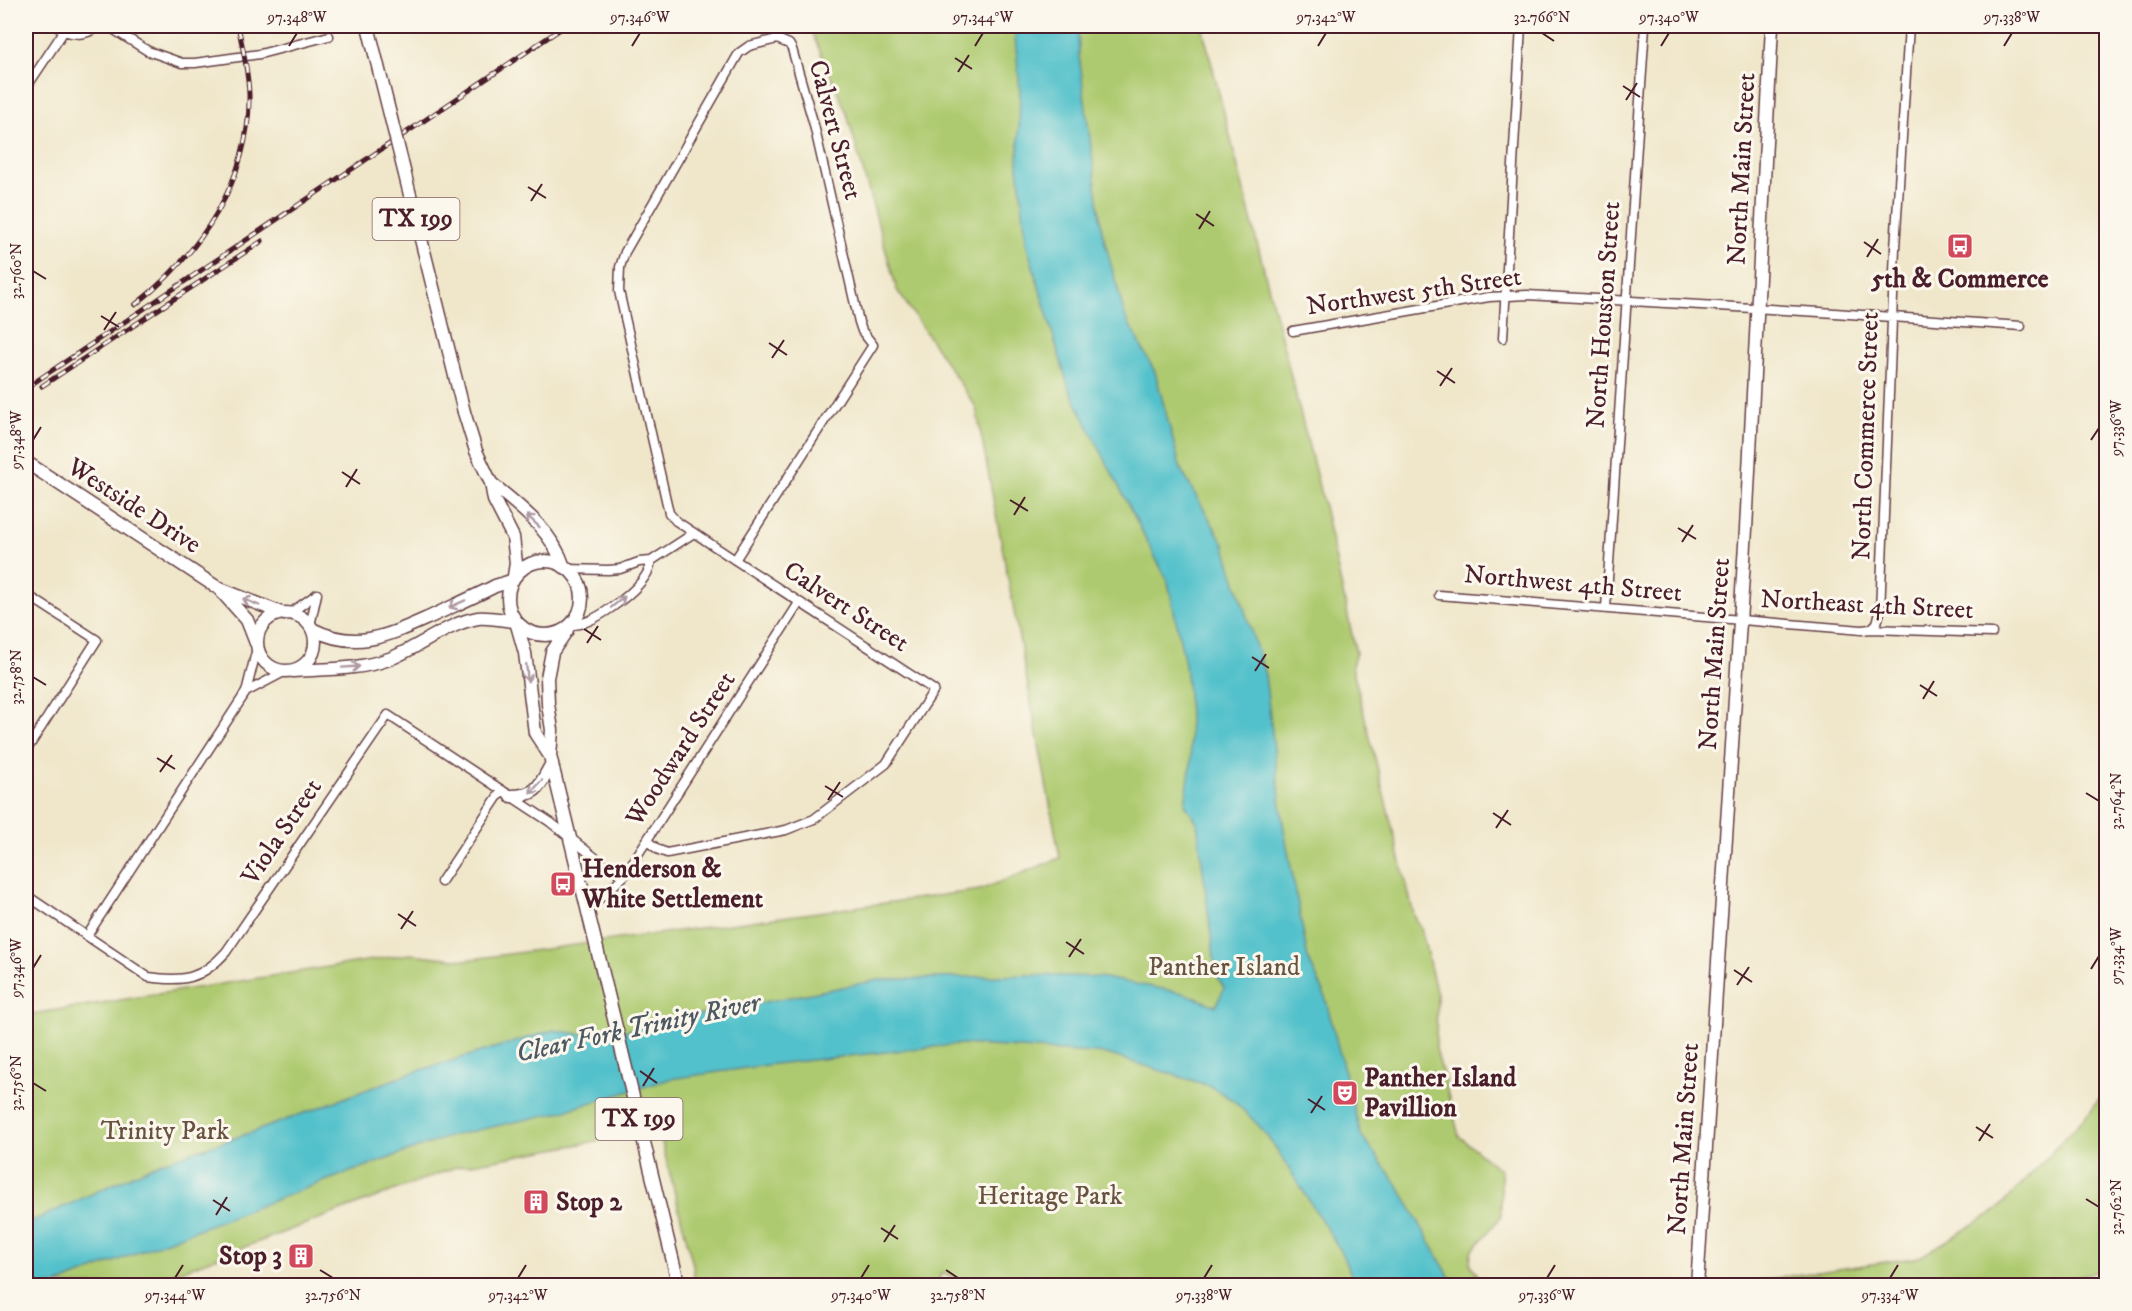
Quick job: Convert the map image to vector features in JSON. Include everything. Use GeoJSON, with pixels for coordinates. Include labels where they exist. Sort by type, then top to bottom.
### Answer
{"type":"FeatureCollection","features":[{"type":"Feature","properties":{"kind":"main road","name":"TX 199"},"geometry":{"type":"LineString","coordinates":[[368,26],[464,412],[476,451],[491,483]]}},
{"type":"Feature","properties":{"kind":"main road","name":"North Main Street"},"geometry":{"type":"LineString","coordinates":[[1697,1286],[1740,618],[1772,26]]}},
{"type":"Feature","properties":{"kind":"main road","name":"Westside Drive"},"geometry":{"type":"LineString","coordinates":[[26,462],[218,588],[287,614]]}},
{"type":"Feature","properties":{"kind":"main road"},"geometry":{"type":"LineString","coordinates":[[491,483],[544,530],[558,550],[566,568],[576,578],[581,590],[582,603],[578,615],[569,627],[548,636],[535,634],[516,623],[482,618],[468,621],[389,659],[362,667],[289,671],[274,669],[261,658],[257,646],[260,629],[272,617],[297,615],[311,628],[333,638],[350,641],[380,638],[513,579],[523,568],[540,561],[550,561],[566,568]]}},
{"type":"Feature","properties":{"kind":"main road"},"geometry":{"type":"LineString","coordinates":[[491,483],[494,500],[513,537],[516,563],[507,598],[509,610],[516,623]]}},
{"type":"Feature","properties":{"kind":"main road","name":"Westside Drive"},"geometry":{"type":"LineString","coordinates":[[218,588],[247,620],[257,646]]}},
{"type":"Feature","properties":{"kind":"main road","name":"TX 199"},"geometry":{"type":"LineString","coordinates":[[516,623],[525,653],[535,733],[551,760]]}},
{"type":"Feature","properties":{"kind":"main road","name":"TX 199"},"geometry":{"type":"LineString","coordinates":[[569,627],[552,652],[547,678],[552,730],[551,760],[679,1286]]}},
{"type":"Feature","properties":{"kind":"main road"},"geometry":{"type":"LineString","coordinates":[[289,671],[307,663],[313,655],[315,646],[311,628]]}},
{"type":"Feature","properties":{"kind":"main road"},"geometry":{"type":"LineString","coordinates":[[506,793],[524,796],[534,792],[551,760]]}},
{"type":"Feature","properties":{"kind":"street"},"geometry":{"type":"LineString","coordinates":[[26,88],[61,28],[81,34],[98,26]]}},
{"type":"Feature","properties":{"kind":"street"},"geometry":{"type":"LineString","coordinates":[[108,26],[148,51],[182,63],[260,54],[328,36]]}},
{"type":"Feature","properties":{"kind":"street"},"geometry":{"type":"LineString","coordinates":[[1503,338],[1521,26]]}},
{"type":"Feature","properties":{"kind":"street","name":"North Houston Street"},"geometry":{"type":"LineString","coordinates":[[1606,608],[1646,26]]}},
{"type":"Feature","properties":{"kind":"street","name":"North Commerce Street"},"geometry":{"type":"LineString","coordinates":[[1871,628],[1877,623],[1880,612],[1892,318],[1909,26]]}},
{"type":"Feature","properties":{"kind":"street","name":"Calvert Street"},"geometry":{"type":"LineString","coordinates":[[647,841],[667,853],[786,830],[814,819],[886,764],[933,690],[799,603],[676,521],[669,513],[619,291],[622,260],[739,53],[750,46],[777,39],[789,44],[792,49],[814,125],[859,322],[862,331],[873,345],[735,560]]}},
{"type":"Feature","properties":{"kind":"street","name":"Northwest 5th Street"},"geometry":{"type":"LineString","coordinates":[[1293,331],[1489,297],[1537,295],[2021,326]]}},
{"type":"Feature","properties":{"kind":"street"},"geometry":{"type":"LineString","coordinates":[[566,568],[608,570],[651,561],[694,533]]}},
{"type":"Feature","properties":{"kind":"street"},"geometry":{"type":"LineString","coordinates":[[569,627],[577,626],[603,613],[619,602],[647,574],[651,561]]}},
{"type":"Feature","properties":{"kind":"street"},"geometry":{"type":"LineString","coordinates":[[26,594],[97,640],[26,751]]}},
{"type":"Feature","properties":{"kind":"street"},"geometry":{"type":"LineString","coordinates":[[287,614],[318,594],[311,628]]}},
{"type":"Feature","properties":{"kind":"street","name":"Northwest 4th Street"},"geometry":{"type":"LineString","coordinates":[[1439,595],[1740,618]]}},
{"type":"Feature","properties":{"kind":"street","name":"Woodward Street"},"geometry":{"type":"LineString","coordinates":[[588,909],[624,876],[799,603]]}},
{"type":"Feature","properties":{"kind":"street","name":"Northeast 4th Street"},"geometry":{"type":"LineString","coordinates":[[1740,618],[1862,630],[1871,628],[1992,633]]}},
{"type":"Feature","properties":{"kind":"street"},"geometry":{"type":"LineString","coordinates":[[26,895],[87,936],[246,692],[257,646]]}},
{"type":"Feature","properties":{"kind":"street"},"geometry":{"type":"LineString","coordinates":[[246,692],[289,671]]}},
{"type":"Feature","properties":{"kind":"street","name":"Viola Street"},"geometry":{"type":"LineString","coordinates":[[87,936],[148,976],[171,980],[196,976],[213,966],[226,952],[388,715],[506,793]]}},
{"type":"Feature","properties":{"kind":"street"},"geometry":{"type":"LineString","coordinates":[[441,882],[506,793],[550,822],[602,863],[624,876]]}},
{"type":"Feature","properties":{"kind":"green space","name":"Panther Island"},"geometry":{"type":"Polygon","coordinates":[[[809,26],[1202,26],[1324,506],[1356,653],[1352,666],[1414,915],[1421,928],[1437,995],[1436,1049],[1459,1136],[1501,1171],[1501,1217],[1471,1252],[1470,1264],[1485,1285],[980,1286],[941,1273],[938,1285],[695,1285],[693,1265],[657,1123],[592,1142],[456,1167],[144,1285],[26,1285],[26,1015],[410,954],[465,960],[980,890],[1060,858],[976,407],[897,290],[846,111],[809,26]]]}},
{"type":"Feature","properties":{"kind":"green space"},"geometry":{"type":"Polygon","coordinates":[[[2106,1088],[2106,1269],[2044,1285],[1729,1285],[1920,1257],[1997,1210],[2090,1112],[2106,1088]]]}},
{"type":"Feature","properties":{"kind":"water","name":"Clear Fork Trinity River"},"geometry":{"type":"Polygon","coordinates":[[[1014,26],[1078,26],[1079,55],[1102,231],[1125,316],[1155,372],[1181,470],[1224,544],[1265,675],[1284,830],[1308,958],[1324,993],[1361,1135],[1399,1187],[1454,1285],[1356,1285],[1339,1248],[1276,1148],[1259,1126],[1234,1101],[1210,1086],[1107,1054],[961,1044],[774,1064],[670,1079],[560,1112],[451,1136],[325,1181],[56,1285],[26,1285],[26,1224],[162,1162],[256,1131],[411,1073],[554,1030],[596,1037],[879,980],[1028,975],[1099,977],[1183,993],[1216,1006],[1224,988],[1216,974],[1197,822],[1185,804],[1191,764],[1185,664],[1168,582],[1069,389],[1027,246],[1018,166],[1020,90],[1014,26]]]}},
{"type":"Feature","properties":{"kind":"railway"},"geometry":{"type":"LineString","coordinates":[[135,305],[181,262],[217,212],[231,185],[241,156],[247,125],[249,94],[238,26]]}},
{"type":"Feature","properties":{"kind":"railway"},"geometry":{"type":"LineString","coordinates":[[26,388],[565,26]]}},
{"type":"Feature","properties":{"kind":"railway"},"geometry":{"type":"LineString","coordinates":[[42,386],[262,241]]}},
{"type":"Feature","properties":{"kind":"place","name":"5th & Commerce"},"geometry":{"type":"Point","coordinates":[1960,246]}},
{"type":"Feature","properties":{"kind":"place","name":"Henderson & White Settlement"},"geometry":{"type":"Point","coordinates":[563,884]}},
{"type":"Feature","properties":{"kind":"place","name":"Panther Island Pavillion"},"geometry":{"type":"Point","coordinates":[1345,1093]}},
{"type":"Feature","properties":{"kind":"place","name":"Stop 2"},"geometry":{"type":"Point","coordinates":[536,1202]}},
{"type":"Feature","properties":{"kind":"place","name":"Stop 3"},"geometry":{"type":"Point","coordinates":[301,1256]}},
{"type":"Feature","properties":{"kind":"park label","name":"Trinity Park"},"geometry":{"type":"Point","coordinates":[165,1131]}},
{"type":"Feature","properties":{"kind":"park label","name":"Heritage Park"},"geometry":{"type":"Point","coordinates":[1050,1196]}}]}
